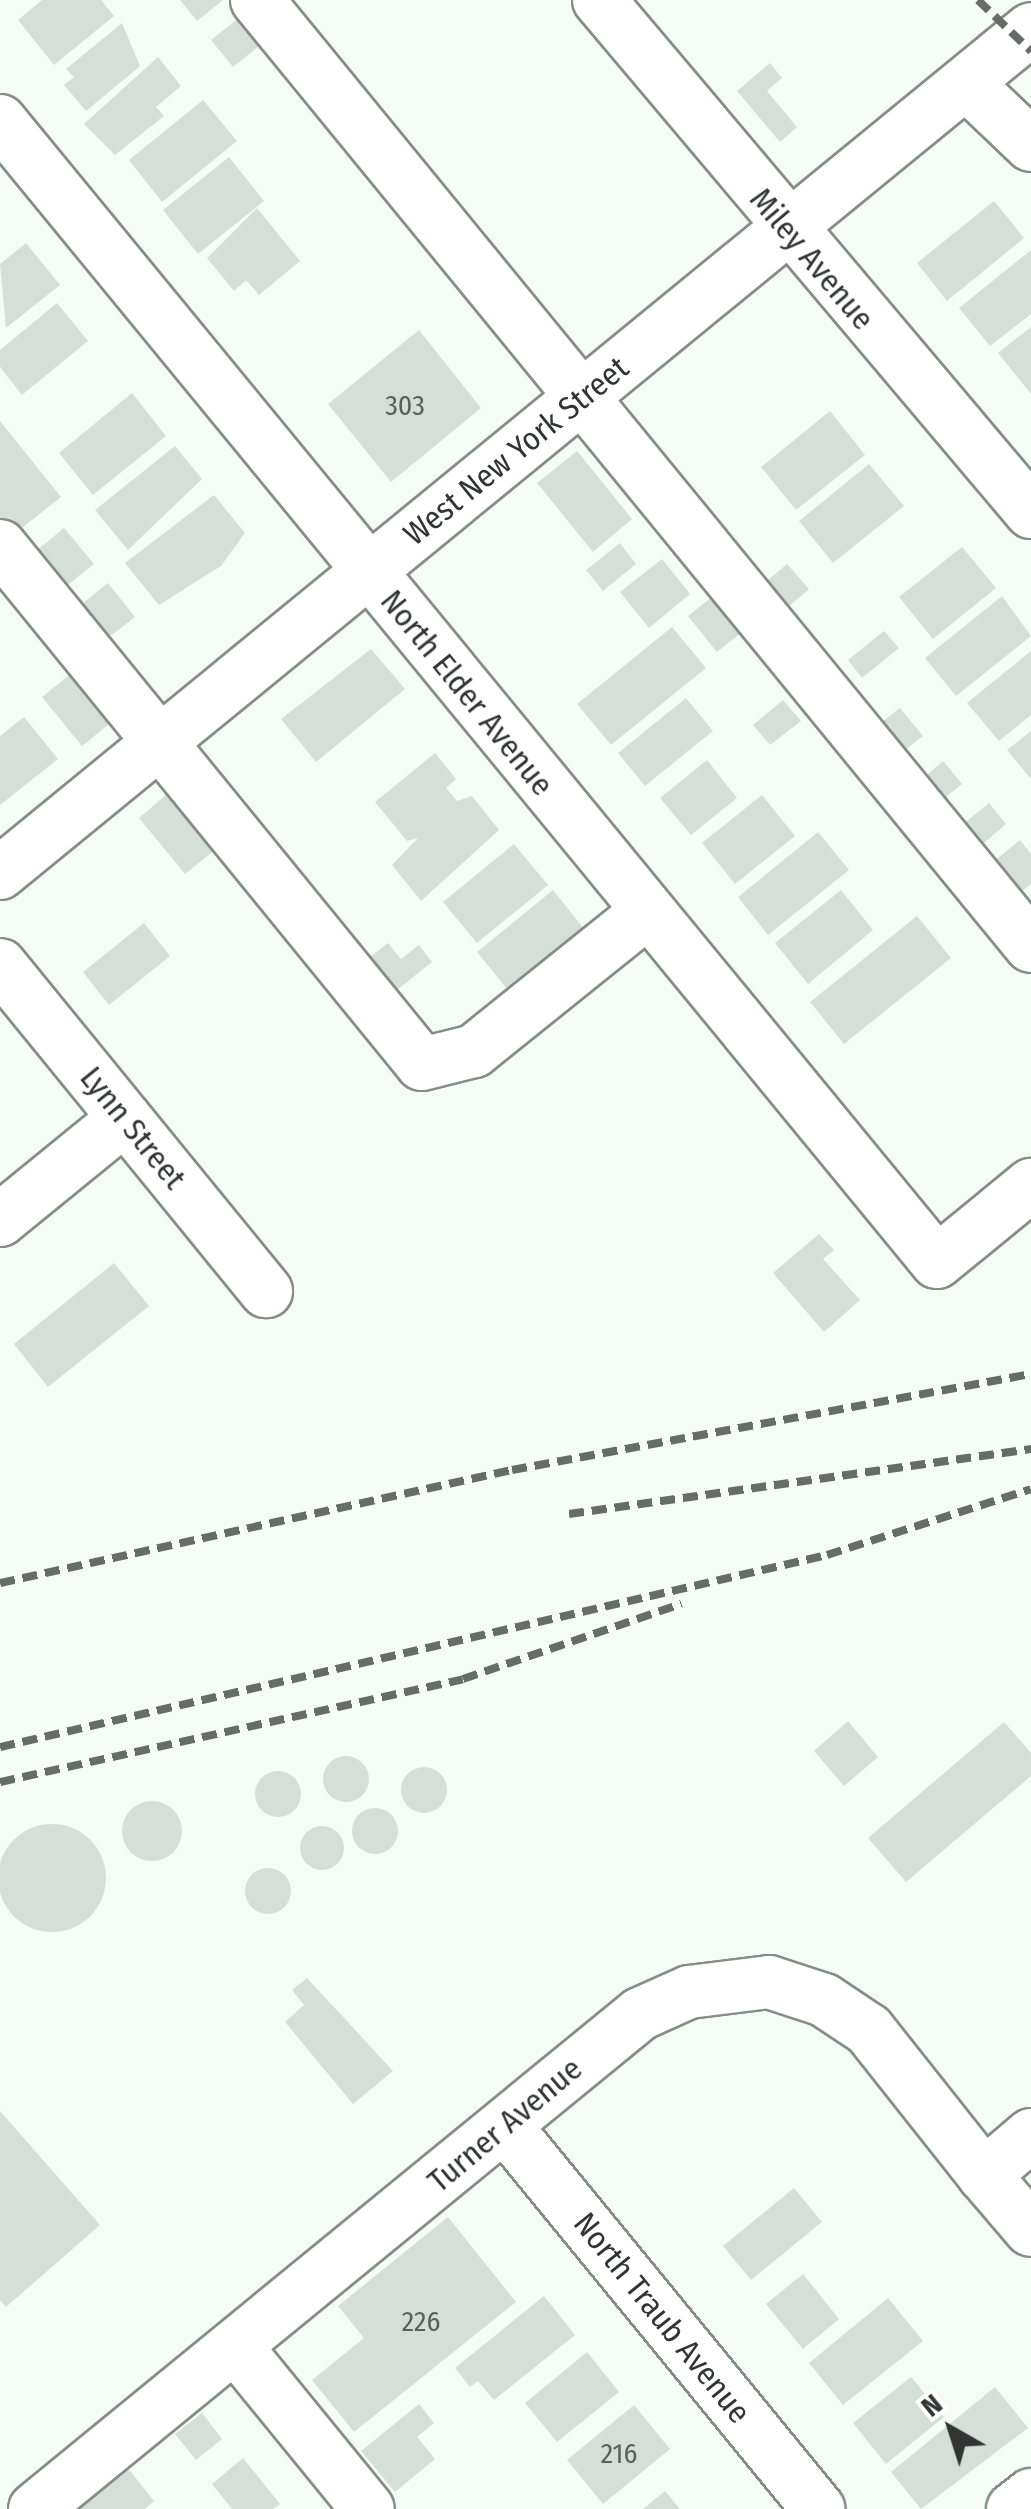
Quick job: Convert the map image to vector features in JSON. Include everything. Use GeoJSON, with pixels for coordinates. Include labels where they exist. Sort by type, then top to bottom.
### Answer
{"type":"FeatureCollection","features":[{"type":"Feature","properties":{"kind":"street"},"geometry":{"type":"LineString","coordinates":[[257,0],[580,400],[1031,946]]}},
{"type":"Feature","properties":{"kind":"street","name":"Miley Avenue"},"geometry":{"type":"LineString","coordinates":[[599,0],[786,230],[1031,512]]}},
{"type":"Feature","properties":{"kind":"street","name":"West New York Street"},"geometry":{"type":"LineString","coordinates":[[0,873],[1031,29]]}},
{"type":"Feature","properties":{"kind":"street"},"geometry":{"type":"LineString","coordinates":[[966,82],[1031,145]]}},
{"type":"Feature","properties":{"kind":"street","name":"North Elder Avenue"},"geometry":{"type":"LineString","coordinates":[[0,121],[937,1262],[1031,1185]]}},
{"type":"Feature","properties":{"kind":"street"},"geometry":{"type":"LineString","coordinates":[[0,546],[422,1064],[474,1051],[647,912]]}},
{"type":"Feature","properties":{"kind":"street","name":"Lynn Street"},"geometry":{"type":"LineString","coordinates":[[0,965],[266,1291]]}},
{"type":"Feature","properties":{"kind":"street"},"geometry":{"type":"LineString","coordinates":[[0,1220],[125,1118]]}},
{"type":"Feature","properties":{"kind":"street","name":"Turner Avenue"},"geometry":{"type":"LineString","coordinates":[[35,2509],[640,2014],[690,1992],[770,1982],[800,1988],[869,2030],[1031,2230]]}},
{"type":"Feature","properties":{"kind":"street","name":"North Traub Avenue"},"geometry":{"type":"LineString","coordinates":[[505,2126],[819,2509]]}},
{"type":"Feature","properties":{"kind":"street"},"geometry":{"type":"LineString","coordinates":[[984,2175],[1031,2136]]}},
{"type":"Feature","properties":{"kind":"street"},"geometry":{"type":"LineString","coordinates":[[236,2346],[368,2509]]}},
{"type":"Feature","properties":{"kind":"street"},"geometry":{"type":"LineString","coordinates":[[1014,2509],[1031,2495]]}},
{"type":"Feature","properties":{"kind":"building"},"geometry":{"type":"Polygon","coordinates":[[[42,0],[101,0],[114,16],[54,65],[18,20],[42,0]]]}},
{"type":"Feature","properties":{"kind":"building"},"geometry":{"type":"Polygon","coordinates":[[[180,0],[223,0],[197,21],[180,0]]]}},
{"type":"Feature","properties":{"kind":"building"},"geometry":{"type":"Polygon","coordinates":[[[241,16],[263,43],[233,67],[211,40],[241,16]]]}},
{"type":"Feature","properties":{"kind":"building"},"geometry":{"type":"Polygon","coordinates":[[[122,23],[140,66],[86,111],[64,85],[74,77],[66,69],[122,23]]]}},
{"type":"Feature","properties":{"kind":"building"},"geometry":{"type":"Polygon","coordinates":[[[158,57],[181,86],[156,107],[164,116],[115,155],[84,124],[158,57]]]}},
{"type":"Feature","properties":{"kind":"building"},"geometry":{"type":"Polygon","coordinates":[[[770,63],[782,78],[767,91],[797,127],[780,142],[737,91],[770,63]]]}},
{"type":"Feature","properties":{"kind":"building"},"geometry":{"type":"Polygon","coordinates":[[[203,100],[237,141],[162,202],[129,160],[203,100]]]}},
{"type":"Feature","properties":{"kind":"building"},"geometry":{"type":"Polygon","coordinates":[[[229,157],[264,201],[198,254],[163,210],[229,157]]]}},
{"type":"Feature","properties":{"kind":"building"},"geometry":{"type":"Polygon","coordinates":[[[994,201],[1024,238],[947,301],[917,263],[994,201]]]}},
{"type":"Feature","properties":{"kind":"building"},"geometry":{"type":"Polygon","coordinates":[[[257,208],[300,261],[259,295],[246,280],[234,291],[207,258],[257,208]]]}},
{"type":"Feature","properties":{"kind":"building"},"geometry":{"type":"Polygon","coordinates":[[[26,243],[60,285],[6,328],[0,264],[26,243]]]}},
{"type":"Feature","properties":{"kind":"building"},"geometry":{"type":"Polygon","coordinates":[[[1031,250],[1031,314],[990,346],[959,308],[1031,250]]]}},
{"type":"Feature","properties":{"kind":"building"},"geometry":{"type":"Polygon","coordinates":[[[57,303],[88,341],[22,395],[0,367],[0,350],[57,303]]]}},
{"type":"Feature","properties":{"kind":"building"},"geometry":{"type":"Polygon","coordinates":[[[1031,327],[1031,394],[998,353],[1031,327]]]}},
{"type":"Feature","properties":{"kind":"building"},"geometry":{"type":"Polygon","coordinates":[[[419,330],[481,408],[391,482],[328,404],[419,330]]]}},
{"type":"Feature","properties":{"kind":"building"},"geometry":{"type":"Polygon","coordinates":[[[132,393],[166,436],[93,495],[59,453],[132,393]]]}},
{"type":"Feature","properties":{"kind":"building"},"geometry":{"type":"Polygon","coordinates":[[[830,411],[865,455],[796,510],[761,467],[830,411]]]}},
{"type":"Feature","properties":{"kind":"building"},"geometry":{"type":"Polygon","coordinates":[[[0,421],[61,497],[13,535],[0,519],[0,421]]]}},
{"type":"Feature","properties":{"kind":"building"},"geometry":{"type":"Polygon","coordinates":[[[175,446],[202,479],[128,550],[95,510],[175,446]]]}},
{"type":"Feature","properties":{"kind":"building"},"geometry":{"type":"Polygon","coordinates":[[[577,451],[632,519],[593,552],[537,483],[577,451]]]}},
{"type":"Feature","properties":{"kind":"building"},"geometry":{"type":"Polygon","coordinates":[[[869,464],[904,506],[833,563],[799,521],[869,464]]]}},
{"type":"Feature","properties":{"kind":"building"},"geometry":{"type":"Polygon","coordinates":[[[214,495],[245,533],[221,566],[159,605],[125,563],[214,495]]]}},
{"type":"Feature","properties":{"kind":"building"},"geometry":{"type":"Polygon","coordinates":[[[64,528],[94,564],[59,592],[30,556],[64,528]]]}},
{"type":"Feature","properties":{"kind":"building"},"geometry":{"type":"Polygon","coordinates":[[[620,543],[636,564],[603,591],[586,570],[620,543]]]}},
{"type":"Feature","properties":{"kind":"building"},"geometry":{"type":"Polygon","coordinates":[[[962,547],[996,588],[933,639],[899,597],[962,547]]]}},
{"type":"Feature","properties":{"kind":"building"},"geometry":{"type":"Polygon","coordinates":[[[662,559],[690,594],[649,628],[620,592],[662,559]]]}},
{"type":"Feature","properties":{"kind":"building"},"geometry":{"type":"Polygon","coordinates":[[[787,564],[809,589],[778,616],[756,590],[787,564]]]}},
{"type":"Feature","properties":{"kind":"building"},"geometry":{"type":"Polygon","coordinates":[[[108,583],[135,617],[104,641],[77,608],[108,583]]]}},
{"type":"Feature","properties":{"kind":"building"},"geometry":{"type":"Polygon","coordinates":[[[713,596],[742,632],[717,652],[688,616],[713,596]]]}},
{"type":"Feature","properties":{"kind":"building"},"geometry":{"type":"Polygon","coordinates":[[[1002,596],[1031,636],[956,696],[925,658],[1002,596]]]}},
{"type":"Feature","properties":{"kind":"building"},"geometry":{"type":"Polygon","coordinates":[[[672,627],[706,668],[611,745],[577,704],[672,627]]]}},
{"type":"Feature","properties":{"kind":"building"},"geometry":{"type":"Polygon","coordinates":[[[884,631],[899,648],[862,678],[848,660],[884,631]]]}},
{"type":"Feature","properties":{"kind":"building"},"geometry":{"type":"Polygon","coordinates":[[[371,649],[405,689],[316,762],[281,719],[371,649]]]}},
{"type":"Feature","properties":{"kind":"building"},"geometry":{"type":"Polygon","coordinates":[[[1031,651],[1031,715],[999,741],[967,703],[1031,651]]]}},
{"type":"Feature","properties":{"kind":"building"},"geometry":{"type":"Polygon","coordinates":[[[84,663],[124,712],[82,746],[42,697],[84,663]]]}},
{"type":"Feature","properties":{"kind":"building"},"geometry":{"type":"Polygon","coordinates":[[[686,698],[713,731],[645,786],[618,753],[686,698]]]}},
{"type":"Feature","properties":{"kind":"building"},"geometry":{"type":"Polygon","coordinates":[[[783,700],[801,721],[770,745],[753,725],[783,700]]]}},
{"type":"Feature","properties":{"kind":"building"},"geometry":{"type":"Polygon","coordinates":[[[900,708],[923,736],[889,762],[866,734],[900,708]]]}},
{"type":"Feature","properties":{"kind":"building"},"geometry":{"type":"Polygon","coordinates":[[[24,717],[58,759],[0,805],[0,736],[24,717]]]}},
{"type":"Feature","properties":{"kind":"building"},"geometry":{"type":"Polygon","coordinates":[[[1031,731],[1031,779],[1007,750],[1031,731]]]}},
{"type":"Feature","properties":{"kind":"building"},"geometry":{"type":"Polygon","coordinates":[[[435,753],[456,779],[446,788],[457,801],[472,796],[499,830],[421,901],[392,865],[418,838],[407,841],[375,802],[435,753]]]}},
{"type":"Feature","properties":{"kind":"building"},"geometry":{"type":"Polygon","coordinates":[[[707,760],[737,798],[691,835],[660,798],[707,760]]]}},
{"type":"Feature","properties":{"kind":"building"},"geometry":{"type":"Polygon","coordinates":[[[943,761],[962,784],[931,809],[913,787],[943,761]]]}},
{"type":"Feature","properties":{"kind":"building"},"geometry":{"type":"Polygon","coordinates":[[[174,788],[221,845],[185,874],[139,818],[174,788]]]}},
{"type":"Feature","properties":{"kind":"building"},"geometry":{"type":"Polygon","coordinates":[[[762,795],[795,836],[735,884],[702,843],[762,795]]]}},
{"type":"Feature","properties":{"kind":"building"},"geometry":{"type":"Polygon","coordinates":[[[989,803],[1006,824],[976,850],[958,828],[989,803]]]}},
{"type":"Feature","properties":{"kind":"building"},"geometry":{"type":"Polygon","coordinates":[[[818,832],[849,870],[768,935],[738,897],[818,832]]]}},
{"type":"Feature","properties":{"kind":"building"},"geometry":{"type":"Polygon","coordinates":[[[1020,840],[1031,854],[1031,884],[1013,898],[988,866],[1020,840]]]}},
{"type":"Feature","properties":{"kind":"building"},"geometry":{"type":"Polygon","coordinates":[[[514,844],[548,885],[477,943],[443,902],[514,844]]]}},
{"type":"Feature","properties":{"kind":"building"},"geometry":{"type":"Polygon","coordinates":[[[553,890],[588,934],[512,995],[477,952],[553,890]]]}},
{"type":"Feature","properties":{"kind":"building"},"geometry":{"type":"Polygon","coordinates":[[[841,890],[873,930],[808,984],[775,943],[841,890]]]}},
{"type":"Feature","properties":{"kind":"building"},"geometry":{"type":"Polygon","coordinates":[[[917,916],[951,958],[844,1044],[810,1002],[917,916]]]}},
{"type":"Feature","properties":{"kind":"building"},"geometry":{"type":"Polygon","coordinates":[[[144,923],[170,956],[109,1005],[83,972],[144,923]]]}},
{"type":"Feature","properties":{"kind":"building"},"geometry":{"type":"Polygon","coordinates":[[[388,943],[401,959],[419,945],[432,962],[383,1001],[356,968],[388,943]]]}},
{"type":"Feature","properties":{"kind":"building"},"geometry":{"type":"Polygon","coordinates":[[[819,1234],[834,1250],[823,1259],[860,1300],[824,1332],[773,1273],[819,1234]]]}},
{"type":"Feature","properties":{"kind":"building"},"geometry":{"type":"Polygon","coordinates":[[[114,1263],[149,1306],[48,1387],[14,1344],[114,1263]]]}},
{"type":"Feature","properties":{"kind":"building"},"geometry":{"type":"Polygon","coordinates":[[[848,1721],[878,1757],[844,1786],[814,1751],[848,1721]]]}},
{"type":"Feature","properties":{"kind":"building"},"geometry":{"type":"Polygon","coordinates":[[[1004,1722],[1031,1753],[1031,1776],[906,1882],[868,1838],[1004,1722]]]}},
{"type":"Feature","properties":{"kind":"building"},"geometry":{"type":"Polygon","coordinates":[[[346,1756],[362,1763],[369,1779],[362,1795],[346,1802],[330,1795],[323,1779],[330,1763],[346,1756]]]}},
{"type":"Feature","properties":{"kind":"building"},"geometry":{"type":"Polygon","coordinates":[[[424,1767],[440,1774],[447,1790],[440,1806],[424,1813],[408,1806],[401,1790],[408,1774],[424,1767]]]}},
{"type":"Feature","properties":{"kind":"building"},"geometry":{"type":"Polygon","coordinates":[[[278,1771],[294,1778],[301,1794],[294,1810],[278,1817],[262,1810],[255,1794],[262,1778],[278,1771]]]}},
{"type":"Feature","properties":{"kind":"building"},"geometry":{"type":"Polygon","coordinates":[[[152,1801],[173,1810],[182,1831],[173,1852],[152,1861],[131,1852],[122,1831],[131,1810],[152,1801]]]}},
{"type":"Feature","properties":{"kind":"building"},"geometry":{"type":"Polygon","coordinates":[[[375,1808],[391,1815],[398,1831],[391,1847],[375,1854],[359,1847],[352,1831],[359,1815],[375,1808]]]}},
{"type":"Feature","properties":{"kind":"building"},"geometry":{"type":"Polygon","coordinates":[[[52,1824],[73,1828],[90,1840],[102,1857],[106,1878],[102,1899],[90,1916],[73,1928],[52,1932],[31,1928],[14,1916],[2,1899],[-2,1878],[2,1857],[14,1840],[31,1828],[52,1824]]]}},
{"type":"Feature","properties":{"kind":"building"},"geometry":{"type":"Polygon","coordinates":[[[322,1826],[338,1832],[344,1848],[338,1864],[322,1870],[306,1864],[300,1848],[306,1832],[322,1826]]]}},
{"type":"Feature","properties":{"kind":"building"},"geometry":{"type":"Polygon","coordinates":[[[268,1868],[284,1875],[291,1891],[284,1907],[268,1914],[252,1907],[245,1891],[252,1875],[268,1868]]]}},
{"type":"Feature","properties":{"kind":"building"},"geometry":{"type":"Polygon","coordinates":[[[307,1978],[393,2071],[353,2104],[285,2022],[304,2005],[292,1990],[307,1978]]]}},
{"type":"Feature","properties":{"kind":"building"},"geometry":{"type":"Polygon","coordinates":[[[0,2111],[100,2225],[6,2307],[0,2300],[0,2111]]]}},
{"type":"Feature","properties":{"kind":"building"},"geometry":{"type":"Polygon","coordinates":[[[794,2188],[822,2222],[751,2280],[723,2246],[794,2188]]]}},
{"type":"Feature","properties":{"kind":"building"},"geometry":{"type":"Polygon","coordinates":[[[448,2217],[516,2302],[354,2432],[312,2380],[364,2338],[338,2306],[448,2217]]]}},
{"type":"Feature","properties":{"kind":"building"},"geometry":{"type":"Polygon","coordinates":[[[803,2274],[839,2319],[803,2349],[766,2304],[803,2274]]]}},
{"type":"Feature","properties":{"kind":"building"},"geometry":{"type":"Polygon","coordinates":[[[544,2296],[575,2335],[494,2400],[478,2381],[470,2387],[455,2368],[544,2296]]]}},
{"type":"Feature","properties":{"kind":"building"},"geometry":{"type":"Polygon","coordinates":[[[888,2298],[923,2341],[843,2405],[809,2363],[888,2298]]]}},
{"type":"Feature","properties":{"kind":"building"},"geometry":{"type":"Polygon","coordinates":[[[587,2352],[619,2392],[557,2442],[525,2403],[587,2352]]]}},
{"type":"Feature","properties":{"kind":"building"},"geometry":{"type":"Polygon","coordinates":[[[911,2377],[944,2417],[886,2464],[853,2423],[911,2377]]]}},
{"type":"Feature","properties":{"kind":"building"},"geometry":{"type":"Polygon","coordinates":[[[995,2387],[1028,2428],[921,2509],[891,2472],[995,2387]]]}},
{"type":"Feature","properties":{"kind":"building"},"geometry":{"type":"Polygon","coordinates":[[[419,2404],[434,2423],[417,2437],[435,2459],[395,2492],[361,2451],[419,2404]]]}},
{"type":"Feature","properties":{"kind":"building"},"geometry":{"type":"Polygon","coordinates":[[[634,2405],[670,2449],[603,2504],[567,2460],[634,2405]]]}},
{"type":"Feature","properties":{"kind":"building"},"geometry":{"type":"Polygon","coordinates":[[[202,2413],[222,2439],[196,2460],[175,2434],[202,2413]]]}},
{"type":"Feature","properties":{"kind":"building"},"geometry":{"type":"Polygon","coordinates":[[[243,2458],[280,2504],[273,2509],[232,2509],[212,2484],[243,2458]]]}},
{"type":"Feature","properties":{"kind":"building"},"geometry":{"type":"Polygon","coordinates":[[[127,2467],[154,2501],[145,2509],[65,2509],[127,2467]]]}},
{"type":"Feature","properties":{"kind":"building"},"geometry":{"type":"Polygon","coordinates":[[[665,2491],[680,2509],[643,2509],[665,2491]]]}},
{"type":"Feature","properties":{"kind":"railway"},"geometry":{"type":"LineString","coordinates":[[978,0],[1031,51]]}},
{"type":"Feature","properties":{"kind":"railway"},"geometry":{"type":"LineString","coordinates":[[0,1583],[512,1470],[1031,1374]]}},
{"type":"Feature","properties":{"kind":"railway"},"geometry":{"type":"LineString","coordinates":[[569,1514],[1031,1449]]}},
{"type":"Feature","properties":{"kind":"railway"},"geometry":{"type":"LineString","coordinates":[[0,1747],[827,1555],[1031,1489]]}},
{"type":"Feature","properties":{"kind":"railway"},"geometry":{"type":"LineString","coordinates":[[0,1782],[463,1679],[681,1604]]}}]}
